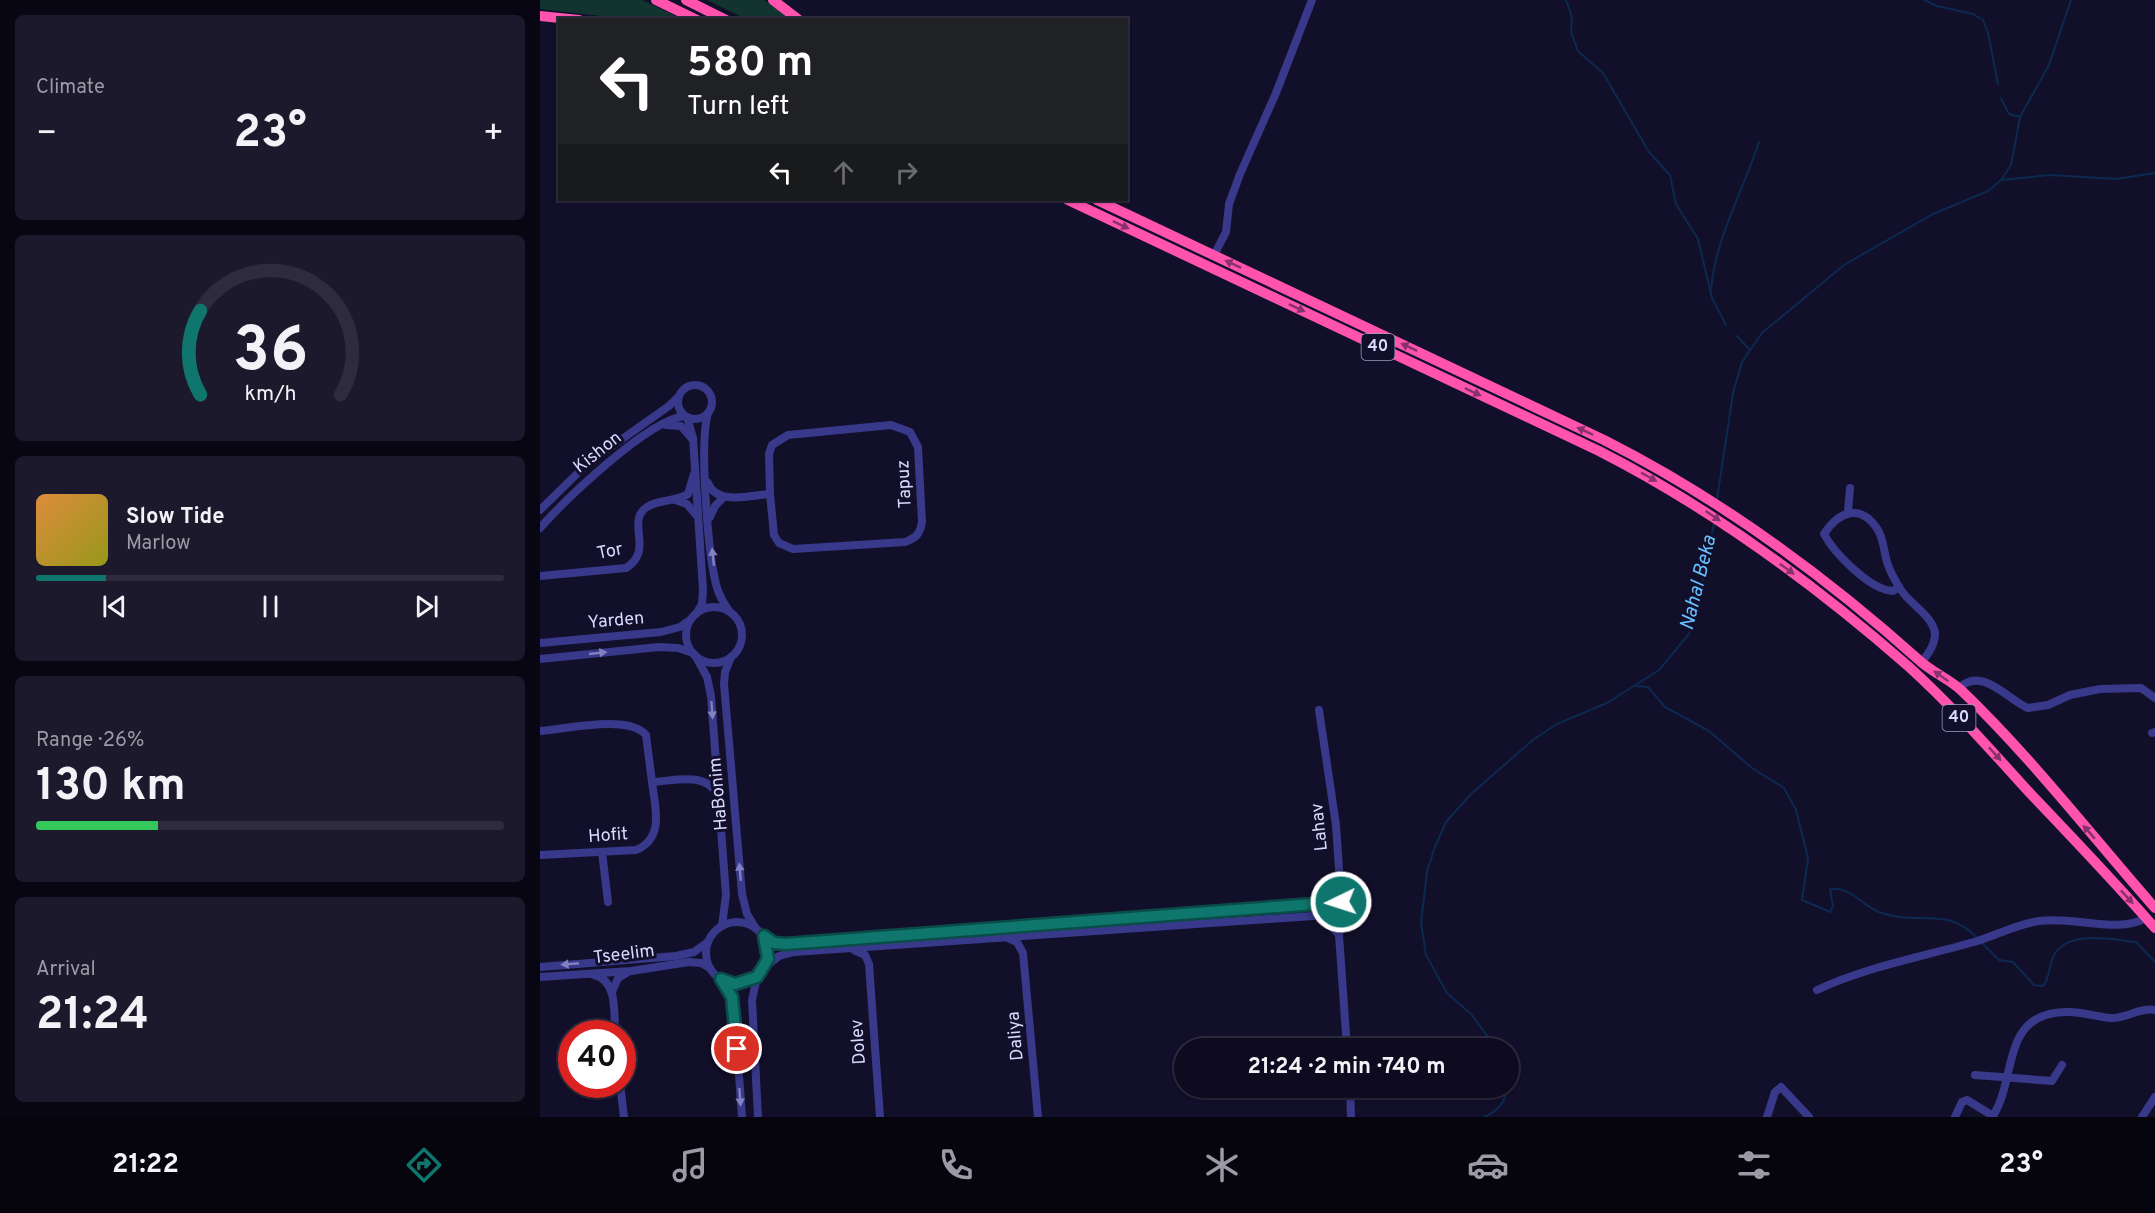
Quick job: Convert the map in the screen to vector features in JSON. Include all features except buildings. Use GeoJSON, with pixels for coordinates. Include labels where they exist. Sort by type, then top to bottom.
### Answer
{"type":"FeatureCollection","features":[{"type":"Feature","properties":{"kind":"highway"},"geometry":{"type":"LineString","coordinates":[[656,0],[693,18]]}},
{"type":"Feature","properties":{"kind":"highway"},"geometry":{"type":"LineString","coordinates":[[686,0],[722,18]]}},
{"type":"Feature","properties":{"kind":"highway"},"geometry":{"type":"LineString","coordinates":[[773,0],[796,18]]}},
{"type":"Feature","properties":{"kind":"highway"},"geometry":{"type":"LineString","coordinates":[[540,16],[560,18]]}},
{"type":"Feature","properties":{"kind":"highway","name":"40"},"geometry":{"type":"LineString","coordinates":[[1070,201],[1599,451],[1686,498],[1740,534],[1822,594],[1909,668],[1978,737],[2155,928]]}},
{"type":"Feature","properties":{"kind":"highway","name":"40"},"geometry":{"type":"LineString","coordinates":[[1098,201],[1604,440],[1693,488],[1744,522],[1829,585],[1922,663],[1959,688],[2001,732],[2155,908]]}},
{"type":"Feature","properties":{"kind":"highway"},"geometry":{"type":"LineString","coordinates":[[1108,201],[1170,234]]}},
{"type":"Feature","properties":{"kind":"street"},"geometry":{"type":"LineString","coordinates":[[1214,255],[1226,232],[1229,204],[1240,174],[1276,93],[1312,0]]}},
{"type":"Feature","properties":{"kind":"street"},"geometry":{"type":"LineString","coordinates":[[691,384],[705,388],[712,400],[708,413],[705,428],[706,479],[716,583],[720,597],[737,620],[742,634],[740,646],[731,657],[715,663],[703,661],[694,654],[686,637],[702,604],[703,590],[693,441],[686,417],[678,407],[678,397],[683,389],[691,384]]}},
{"type":"Feature","properties":{"kind":"street","name":"Kishon"},"geometry":{"type":"LineString","coordinates":[[540,510],[588,463],[669,406],[678,397]]}},
{"type":"Feature","properties":{"kind":"street"},"geometry":{"type":"LineString","coordinates":[[686,417],[700,418],[708,413]]}},
{"type":"Feature","properties":{"kind":"street","name":"Kishon"},"geometry":{"type":"LineString","coordinates":[[540,528],[597,472],[659,426],[686,417]]}},
{"type":"Feature","properties":{"kind":"street"},"geometry":{"type":"LineString","coordinates":[[659,426],[678,425],[685,429],[693,441]]}},
{"type":"Feature","properties":{"kind":"street","name":"Tapuz"},"geometry":{"type":"LineString","coordinates":[[897,426],[910,432],[918,447],[921,532],[915,538],[905,542],[786,547],[779,543],[774,535],[770,494],[769,454],[772,445],[779,439],[788,435],[897,426]]}},
{"type":"Feature","properties":{"kind":"street"},"geometry":{"type":"LineString","coordinates":[[674,500],[690,491],[694,474]]}},
{"type":"Feature","properties":{"kind":"street"},"geometry":{"type":"LineString","coordinates":[[706,479],[710,488],[724,497],[770,494]]}},
{"type":"Feature","properties":{"kind":"street"},"geometry":{"type":"LineString","coordinates":[[1850,488],[1848,512],[1824,534],[1829,543],[1854,569],[1879,588],[1893,591],[1899,587]]}},
{"type":"Feature","properties":{"kind":"street"},"geometry":{"type":"LineString","coordinates":[[709,521],[715,506],[724,497]]}},
{"type":"Feature","properties":{"kind":"street"},"geometry":{"type":"LineString","coordinates":[[674,500],[691,507],[697,519]]}},
{"type":"Feature","properties":{"kind":"street","name":"Tor"},"geometry":{"type":"LineString","coordinates":[[540,576],[626,568],[639,555],[640,516],[646,507],[674,500]]}},
{"type":"Feature","properties":{"kind":"street"},"geometry":{"type":"LineString","coordinates":[[1848,512],[1865,514],[1880,532],[1888,567],[1899,587],[1927,617],[1935,632],[1932,650],[1922,663]]}},
{"type":"Feature","properties":{"kind":"street"},"geometry":{"type":"LineString","coordinates":[[694,617],[714,608],[730,612]]}},
{"type":"Feature","properties":{"kind":"street","name":"Yarden"},"geometry":{"type":"LineString","coordinates":[[540,643],[661,632],[680,627],[694,617]]}},
{"type":"Feature","properties":{"kind":"street","name":"Yarden"},"geometry":{"type":"LineString","coordinates":[[540,658],[659,647],[678,648],[694,654]]}},
{"type":"Feature","properties":{"kind":"street","name":"HaBonim"},"geometry":{"type":"LineString","coordinates":[[694,654],[707,677],[711,696],[726,895],[722,926]]}},
{"type":"Feature","properties":{"kind":"street","name":"HaBonim"},"geometry":{"type":"LineString","coordinates":[[731,657],[725,672],[724,684],[740,870],[745,908],[755,927]]}},
{"type":"Feature","properties":{"kind":"street"},"geometry":{"type":"LineString","coordinates":[[1959,688],[1964,683],[1976,680],[1989,683],[2028,708],[2048,705],[2070,695],[2100,689],[2141,688],[2155,698]]}},
{"type":"Feature","properties":{"kind":"street","name":"Lahav"},"geometry":{"type":"LineString","coordinates":[[1319,710],[1336,825],[1342,914],[1339,935],[1346,1038]]}},
{"type":"Feature","properties":{"kind":"street","name":"Hofit"},"geometry":{"type":"LineString","coordinates":[[540,731],[614,724],[631,725],[641,729],[646,735],[657,828],[647,846],[636,850],[540,855]]}},
{"type":"Feature","properties":{"kind":"street"},"geometry":{"type":"LineString","coordinates":[[652,782],[700,779],[710,773],[716,762]]}},
{"type":"Feature","properties":{"kind":"street"},"geometry":{"type":"LineString","coordinates":[[700,779],[711,784],[719,798]]}},
{"type":"Feature","properties":{"kind":"street"},"geometry":{"type":"LineString","coordinates":[[602,852],[608,902]]}},
{"type":"Feature","properties":{"kind":"street"},"geometry":{"type":"LineString","coordinates":[[742,1117],[734,1004],[730,990],[710,968],[707,960],[708,942],[722,926],[739,922],[755,927],[774,943],[786,944],[1341,902]]}},
{"type":"Feature","properties":{"kind":"street"},"geometry":{"type":"LineString","coordinates":[[758,1117],[752,993],[757,977],[765,967],[774,959],[785,954],[1342,914]]}},
{"type":"Feature","properties":{"kind":"street"},"geometry":{"type":"LineString","coordinates":[[1318,915],[1339,935]]}},
{"type":"Feature","properties":{"kind":"street"},"geometry":{"type":"LineString","coordinates":[[1817,990],[1849,975],[1974,942],[2037,921],[2070,919],[2122,926],[2133,925],[2146,918]]}},
{"type":"Feature","properties":{"kind":"street"},"geometry":{"type":"LineString","coordinates":[[1023,953],[1030,940],[1039,934]]}},
{"type":"Feature","properties":{"kind":"street"},"geometry":{"type":"LineString","coordinates":[[764,936],[768,951],[765,967]]}},
{"type":"Feature","properties":{"kind":"street"},"geometry":{"type":"LineString","coordinates":[[1003,937],[1017,942],[1023,953]]}},
{"type":"Feature","properties":{"kind":"street","name":"Tseelim"},"geometry":{"type":"LineString","coordinates":[[540,967],[676,956],[694,952],[708,942]]}},
{"type":"Feature","properties":{"kind":"street"},"geometry":{"type":"LineString","coordinates":[[869,964],[876,949],[882,946]]}},
{"type":"Feature","properties":{"kind":"street"},"geometry":{"type":"LineString","coordinates":[[849,949],[861,952],[869,964]]}},
{"type":"Feature","properties":{"kind":"street","name":"Daliya"},"geometry":{"type":"LineString","coordinates":[[1023,953],[1038,1117]]}},
{"type":"Feature","properties":{"kind":"street","name":"Tseelim"},"geometry":{"type":"LineString","coordinates":[[540,977],[592,975],[690,962],[700,963],[710,968]]}},
{"type":"Feature","properties":{"kind":"street","name":"Dolev"},"geometry":{"type":"LineString","coordinates":[[869,964],[880,1117]]}},
{"type":"Feature","properties":{"kind":"street"},"geometry":{"type":"LineString","coordinates":[[612,994],[618,978],[631,971]]}},
{"type":"Feature","properties":{"kind":"street"},"geometry":{"type":"LineString","coordinates":[[592,975],[605,980],[612,994],[614,1020]]}},
{"type":"Feature","properties":{"kind":"street"},"geometry":{"type":"LineString","coordinates":[[721,979],[735,984],[757,977]]}},
{"type":"Feature","properties":{"kind":"street"},"geometry":{"type":"LineString","coordinates":[[1955,1117],[1962,1102],[1967,1100],[1994,1116],[2002,1101],[2009,1059],[2017,1039],[2032,1023],[2052,1014],[2070,1012],[2113,1018],[2148,1009],[2155,1010]]}},
{"type":"Feature","properties":{"kind":"street"},"geometry":{"type":"LineString","coordinates":[[1975,1075],[2052,1082],[2062,1065]]}},
{"type":"Feature","properties":{"kind":"street"},"geometry":{"type":"LineString","coordinates":[[1767,1117],[1775,1092],[1781,1087],[1809,1117]]}},
{"type":"Feature","properties":{"kind":"street"},"geometry":{"type":"LineString","coordinates":[[2142,1117],[2155,1097]]}},
{"type":"Feature","properties":{"kind":"street"},"geometry":{"type":"LineString","coordinates":[[622,1098],[624,1117]]}},
{"type":"Feature","properties":{"kind":"street"},"geometry":{"type":"LineString","coordinates":[[1350,1098],[1351,1117]]}},
{"type":"Feature","properties":{"kind":"green space"},"geometry":{"type":"Polygon","coordinates":[[[540,0],[642,0],[680,18],[617,18],[540,9],[540,0]]]}},
{"type":"Feature","properties":{"kind":"green space"},"geometry":{"type":"Polygon","coordinates":[[[707,0],[764,0],[791,18],[744,18],[707,0]]]}},
{"type":"Feature","properties":{"kind":"waterway"},"geometry":{"type":"LineString","coordinates":[[1566,0],[1572,17],[1571,32],[1578,51],[1603,73],[1649,152],[1670,175],[1676,204],[1698,239],[1712,298],[1726,325]]}},
{"type":"Feature","properties":{"kind":"waterway"},"geometry":{"type":"LineString","coordinates":[[1924,0],[1937,6],[1973,14],[1983,20],[1988,33],[1998,84]]}},
{"type":"Feature","properties":{"kind":"waterway","name":"Nahal Beka"},"geometry":{"type":"LineString","coordinates":[[1717,499],[1733,393],[1742,362],[1762,333],[1844,265],[1933,214],[1988,191],[2001,180],[2011,165],[2020,117],[2049,65],[2071,0]]}},
{"type":"Feature","properties":{"kind":"waterway"},"geometry":{"type":"LineString","coordinates":[[2001,98],[2009,114],[2020,117]]}},
{"type":"Feature","properties":{"kind":"waterway"},"geometry":{"type":"LineString","coordinates":[[1711,289],[1718,251],[1759,142]]}},
{"type":"Feature","properties":{"kind":"waterway"},"geometry":{"type":"LineString","coordinates":[[2001,180],[2050,175],[2116,179],[2155,173]]}},
{"type":"Feature","properties":{"kind":"waterway"},"geometry":{"type":"LineString","coordinates":[[1737,336],[1749,349]]}},
{"type":"Feature","properties":{"kind":"waterway","name":"Nahal Beka"},"geometry":{"type":"LineString","coordinates":[[1489,1038],[1472,1015],[1447,993],[1426,955],[1421,923],[1427,871],[1435,847],[1446,822],[1471,794],[1534,739],[1557,724],[1607,703],[1659,670],[1689,634],[1698,605],[1714,523]]}},
{"type":"Feature","properties":{"kind":"waterway"},"geometry":{"type":"LineString","coordinates":[[1636,686],[1648,687],[1665,707],[1709,731],[1752,768],[1784,788],[1796,810],[1808,858],[1802,900],[1830,912],[1833,906],[1830,889],[1838,889],[1850,893],[1872,909],[1893,916],[1943,919],[1955,922],[1978,939]]}},
{"type":"Feature","properties":{"kind":"waterway"},"geometry":{"type":"LineString","coordinates":[[1982,943],[1999,960],[2013,962],[2034,985],[2043,986],[2054,955],[2061,947],[2080,939],[2103,938],[2136,942],[2155,962]]}},
{"type":"Feature","properties":{"kind":"waterway","name":"Nahal Beka"},"geometry":{"type":"LineString","coordinates":[[1484,1117],[1500,1106],[1505,1098]]}},
{"type":"Feature","properties":{"kind":"route"},"geometry":{"type":"LineString","coordinates":[[737,1049],[734,1004],[730,990],[721,979],[728,983],[743,984],[762,972],[768,959],[764,936],[774,943],[786,944],[1026,924],[1341,902]]}}]}
